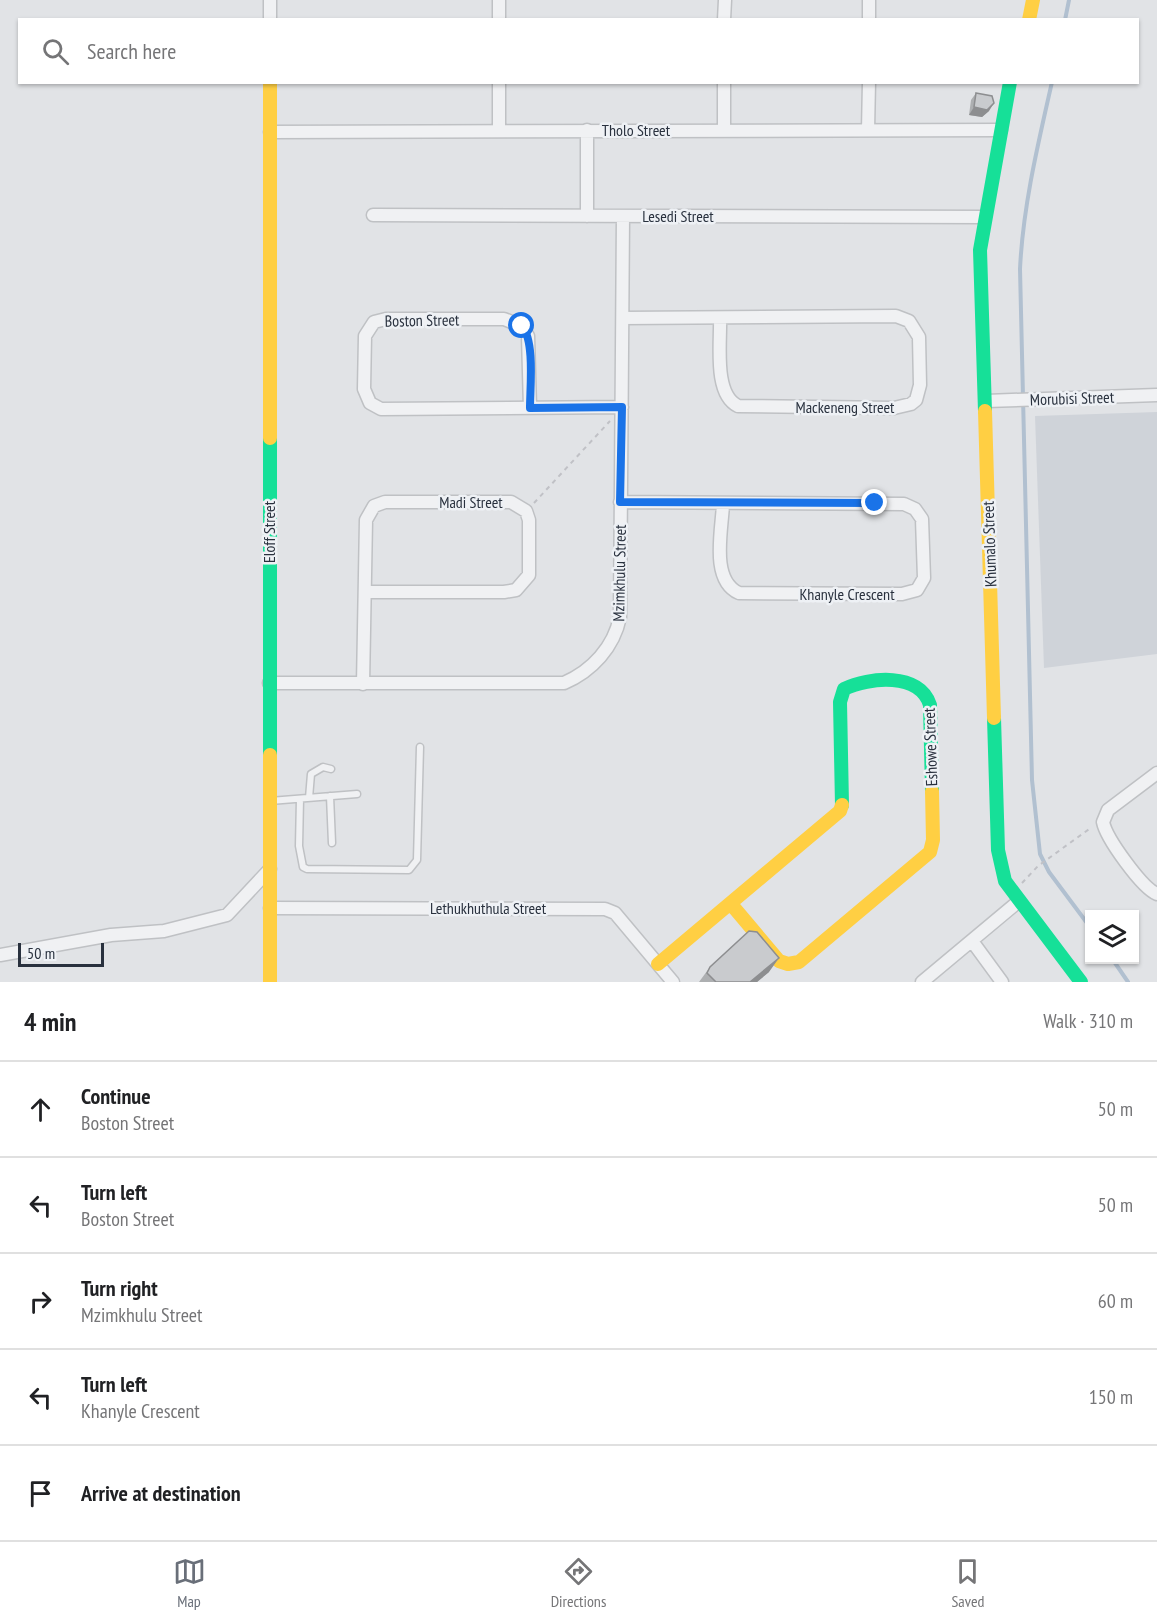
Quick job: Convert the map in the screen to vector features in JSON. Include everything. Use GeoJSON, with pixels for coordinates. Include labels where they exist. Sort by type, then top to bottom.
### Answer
{"type":"FeatureCollection","features":[{"type":"Feature","properties":{"kind":"street"},"geometry":{"type":"LineString","coordinates":[[270,0],[270,18]]}},
{"type":"Feature","properties":{"kind":"street"},"geometry":{"type":"LineString","coordinates":[[499,0],[499,18]]}},
{"type":"Feature","properties":{"kind":"street"},"geometry":{"type":"LineString","coordinates":[[724,18],[725,0]]}},
{"type":"Feature","properties":{"kind":"street"},"geometry":{"type":"LineString","coordinates":[[869,0],[869,18]]}},
{"type":"Feature","properties":{"kind":"street"},"geometry":{"type":"LineString","coordinates":[[1019,18],[1023,0]]}},
{"type":"Feature","properties":{"kind":"street"},"geometry":{"type":"LineString","coordinates":[[1029,18],[1033,0]]}},
{"type":"Feature","properties":{"kind":"street","name":"Eloff Street"},"geometry":{"type":"LineString","coordinates":[[270,84],[270,982]]}},
{"type":"Feature","properties":{"kind":"street"},"geometry":{"type":"LineString","coordinates":[[499,84],[499,130]]}},
{"type":"Feature","properties":{"kind":"street"},"geometry":{"type":"LineString","coordinates":[[724,84],[724,131]]}},
{"type":"Feature","properties":{"kind":"street"},"geometry":{"type":"LineString","coordinates":[[868,130],[869,84]]}},
{"type":"Feature","properties":{"kind":"street","name":"Khumalo Street"},"geometry":{"type":"LineString","coordinates":[[1010,84],[984,217],[980,250],[999,866],[1016,896],[1081,982]]}},
{"type":"Feature","properties":{"kind":"street"},"geometry":{"type":"LineString","coordinates":[[587,130],[587,216]]}},
{"type":"Feature","properties":{"kind":"street","name":"Tholo Street"},"geometry":{"type":"LineString","coordinates":[[270,132],[1002,130]]}},
{"type":"Feature","properties":{"kind":"street","name":"Lesedi Street"},"geometry":{"type":"LineString","coordinates":[[373,215],[984,217]]}},
{"type":"Feature","properties":{"kind":"street","name":"Mzimkhulu Street"},"geometry":{"type":"LineString","coordinates":[[269,683],[546,685],[564,683],[579,675],[606,649],[618,627],[623,216]]}},
{"type":"Feature","properties":{"kind":"street","name":"Mackeneng Street"},"geometry":{"type":"LineString","coordinates":[[623,318],[720,318],[904,318],[914,326],[919,337],[919,393],[911,404],[894,408],[738,406],[725,396],[722,386],[720,318]]}},
{"type":"Feature","properties":{"kind":"street","name":"Boston Street"},"geometry":{"type":"LineString","coordinates":[[530,408],[528,336],[516,321],[504,319],[386,319],[374,322],[366,332],[364,389],[366,397],[375,407],[386,409],[530,408],[622,407]]}},
{"type":"Feature","properties":{"kind":"street","name":"Morubisi Street"},"geometry":{"type":"LineString","coordinates":[[986,401],[1157,395]]}},
{"type":"Feature","properties":{"kind":"street","name":"Madi Street"},"geometry":{"type":"LineString","coordinates":[[363,684],[366,520],[374,506],[385,502],[511,502],[526,511],[529,520],[529,575],[524,584],[516,590],[504,592],[365,592]]}},
{"type":"Feature","properties":{"kind":"street","name":"Khanyle Crescent"},"geometry":{"type":"LineString","coordinates":[[620,502],[897,503],[910,506],[922,519],[924,578],[917,590],[902,594],[739,593],[732,590],[722,577],[723,504]]}},
{"type":"Feature","properties":{"kind":"street","name":"Eshowe Street"},"geometry":{"type":"LineString","coordinates":[[658,964],[840,811],[843,799],[840,702],[844,689],[857,682],[908,682],[919,686],[930,705],[933,840],[930,852],[807,957],[795,964],[785,964],[775,957],[731,904]]}},
{"type":"Feature","properties":{"kind":"street"},"geometry":{"type":"LineString","coordinates":[[1156,894],[1145,885],[1108,834],[1104,816],[1108,810],[1157,773]]}},
{"type":"Feature","properties":{"kind":"street"},"geometry":{"type":"LineString","coordinates":[[0,955],[111,935],[164,931],[227,915],[270,869]]}},
{"type":"Feature","properties":{"kind":"street"},"geometry":{"type":"LineString","coordinates":[[922,982],[972,941],[1016,896]]}},
{"type":"Feature","properties":{"kind":"street","name":"Lethukhuthula Street"},"geometry":{"type":"LineString","coordinates":[[270,908],[605,909],[615,913],[673,982]]}},
{"type":"Feature","properties":{"kind":"street"},"geometry":{"type":"LineString","coordinates":[[972,941],[1002,982]]}},
{"type":"Feature","properties":{"kind":"lane"},"geometry":{"type":"LineString","coordinates":[[300,799],[300,855],[303,867],[308,870],[410,870],[417,860],[420,747]]}},
{"type":"Feature","properties":{"kind":"lane"},"geometry":{"type":"LineString","coordinates":[[309,798],[311,774],[323,767],[331,769]]}},
{"type":"Feature","properties":{"kind":"lane"},"geometry":{"type":"LineString","coordinates":[[270,801],[357,794]]}},
{"type":"Feature","properties":{"kind":"lane"},"geometry":{"type":"LineString","coordinates":[[330,796],[332,843]]}},
{"type":"Feature","properties":{"kind":"path"},"geometry":{"type":"LineString","coordinates":[[526,511],[585,451],[622,407]]}},
{"type":"Feature","properties":{"kind":"path"},"geometry":{"type":"LineString","coordinates":[[1016,896],[1040,865],[1092,827],[1104,824]]}},
{"type":"Feature","properties":{"kind":"shaded area"},"geometry":{"type":"Polygon","coordinates":[[[1157,412],[1157,654],[1044,668],[1035,416],[1157,412]]]}},
{"type":"Feature","properties":{"kind":"building"},"geometry":{"type":"Polygon","coordinates":[[[976,93],[992,96],[994,103],[987,110],[974,107],[976,93]]]}},
{"type":"Feature","properties":{"kind":"building"},"geometry":{"type":"Polygon","coordinates":[[[749,931],[757,932],[779,958],[750,982],[716,982],[707,973],[710,967],[749,931]]]}},
{"type":"Feature","properties":{"kind":"waterway"},"geometry":{"type":"LineString","coordinates":[[1065,18],[1069,0]]}},
{"type":"Feature","properties":{"kind":"waterway"},"geometry":{"type":"LineString","coordinates":[[1052,84],[1028,198],[1020,269],[1032,780],[1040,854],[1049,872],[1085,920]]}},
{"type":"Feature","properties":{"kind":"waterway"},"geometry":{"type":"LineString","coordinates":[[1116,964],[1128,982]]}},
{"type":"Feature","properties":{"kind":"traffic: fast"},"geometry":{"type":"LineString","coordinates":[[985,411],[980,250],[1010,84]]}},
{"type":"Feature","properties":{"kind":"traffic: fast"},"geometry":{"type":"LineString","coordinates":[[270,438],[270,755]]}},
{"type":"Feature","properties":{"kind":"traffic: fast"},"geometry":{"type":"LineString","coordinates":[[842,805],[840,702],[844,689],[867,682],[880,680],[905,682],[924,694],[930,705],[932,791]]}},
{"type":"Feature","properties":{"kind":"traffic: fast"},"geometry":{"type":"LineString","coordinates":[[994,718],[998,850],[1005,881],[1081,982]]}},
{"type":"Feature","properties":{"kind":"traffic: slow"},"geometry":{"type":"LineString","coordinates":[[1029,18],[1033,0]]}},
{"type":"Feature","properties":{"kind":"traffic: slow"},"geometry":{"type":"LineString","coordinates":[[270,84],[270,438]]}},
{"type":"Feature","properties":{"kind":"traffic: slow"},"geometry":{"type":"LineString","coordinates":[[985,411],[994,718]]}},
{"type":"Feature","properties":{"kind":"traffic: slow"},"geometry":{"type":"LineString","coordinates":[[270,755],[270,982]]}},
{"type":"Feature","properties":{"kind":"traffic: slow"},"geometry":{"type":"LineString","coordinates":[[731,904],[779,961],[788,964],[799,962],[930,852],[933,840],[932,791]]}},
{"type":"Feature","properties":{"kind":"traffic: slow"},"geometry":{"type":"LineString","coordinates":[[658,964],[840,811],[842,805]]}},
{"type":"Feature","properties":{"kind":"route"},"geometry":{"type":"LineString","coordinates":[[522,326],[529,342],[530,408],[622,407],[620,502],[875,503]]}}]}
